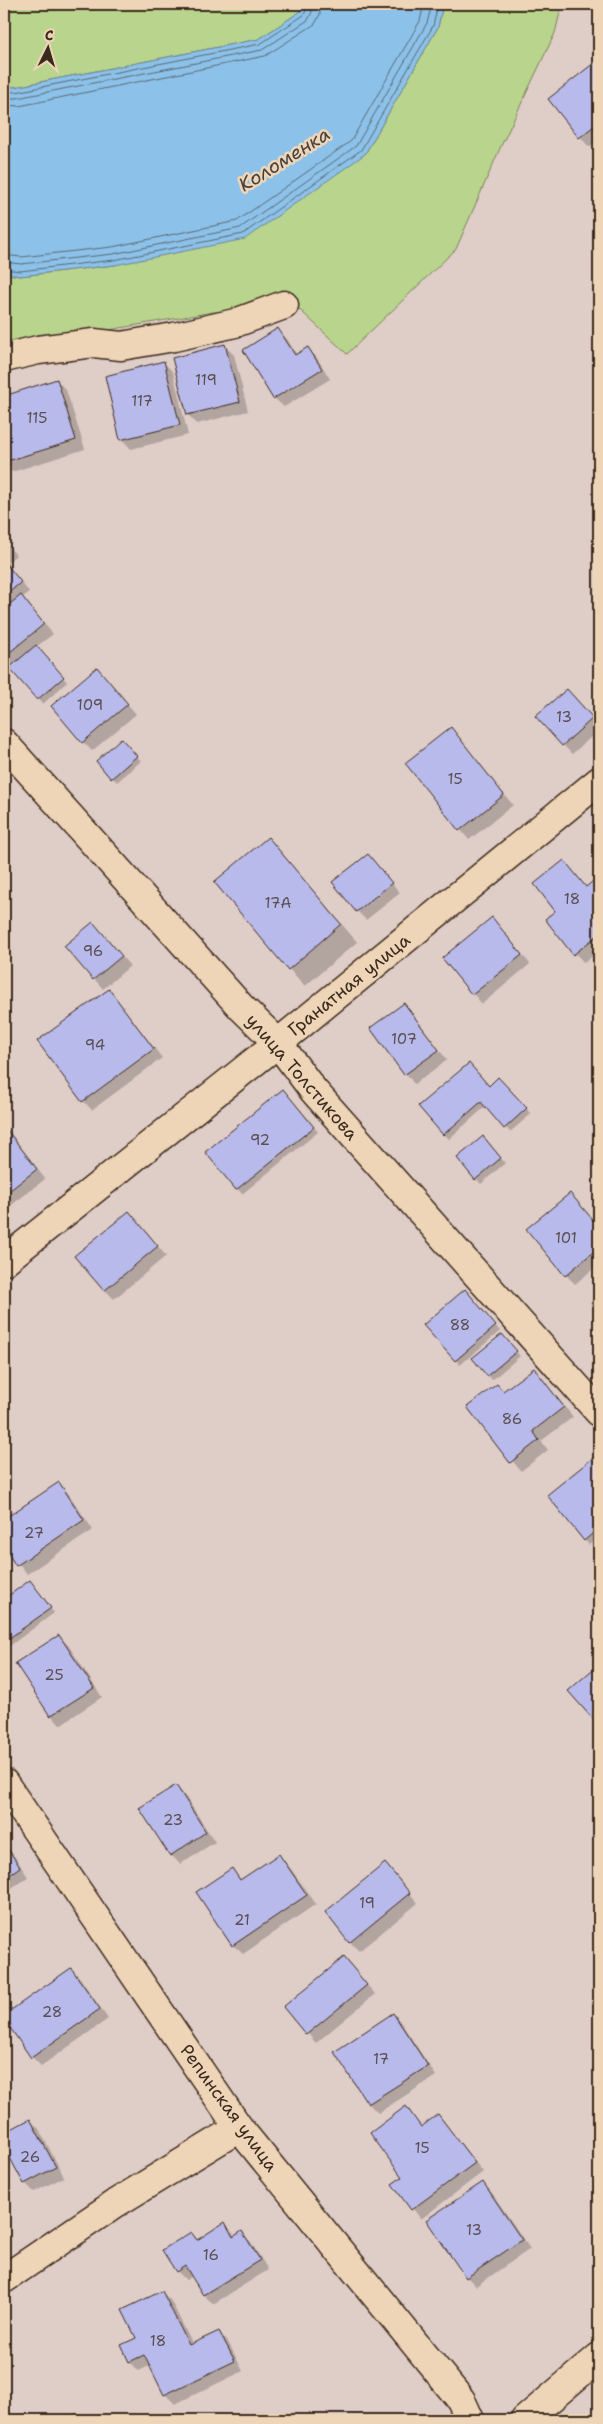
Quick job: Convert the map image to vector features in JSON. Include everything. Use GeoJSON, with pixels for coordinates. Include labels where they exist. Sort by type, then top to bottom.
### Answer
{"type":"FeatureCollection","features":[{"type":"Feature","properties":{"kind":"street"},"geometry":{"type":"LineString","coordinates":[[4,358],[38,350],[94,343],[121,346],[174,337],[235,323],[284,305]]}},
{"type":"Feature","properties":{"kind":"street","name":"улица Толстикова"},"geometry":{"type":"LineString","coordinates":[[4,743],[241,1007],[278,1043],[313,1090],[599,1412]]}},
{"type":"Feature","properties":{"kind":"street","name":"Гранатная улица"},"geometry":{"type":"LineString","coordinates":[[4,1261],[278,1043],[599,781]]}},
{"type":"Feature","properties":{"kind":"street","name":"Репинская улица"},"geometry":{"type":"LineString","coordinates":[[4,1783],[239,2128],[461,2400],[470,2420]]}},
{"type":"Feature","properties":{"kind":"street"},"geometry":{"type":"LineString","coordinates":[[4,2279],[116,2203],[239,2128]]}},
{"type":"Feature","properties":{"kind":"street"},"geometry":{"type":"LineString","coordinates":[[525,2420],[599,2357]]}},
{"type":"Feature","properties":{"kind":"green space"},"geometry":{"type":"Polygon","coordinates":[[[4,4],[299,4],[301,11],[259,39],[15,87],[4,86],[4,4]]]}},
{"type":"Feature","properties":{"kind":"green space"},"geometry":{"type":"Polygon","coordinates":[[[443,4],[562,4],[555,33],[501,146],[456,249],[347,354],[299,309],[213,312],[4,346],[4,273],[20,276],[115,265],[365,154],[438,27],[443,4]]]}},
{"type":"Feature","properties":{"kind":"water","name":"Коломенка"},"geometry":{"type":"Polygon","coordinates":[[[299,4],[443,4],[438,27],[365,154],[245,239],[115,265],[20,276],[4,273],[4,86],[15,87],[259,39],[301,11],[299,4]]]}},
{"type":"Feature","properties":{"kind":"building"},"geometry":{"type":"Polygon","coordinates":[[[599,59],[599,122],[579,138],[548,99],[599,59]]]}},
{"type":"Feature","properties":{"kind":"building"},"geometry":{"type":"Polygon","coordinates":[[[278,328],[295,355],[308,347],[322,369],[273,399],[243,350],[278,328]]]}},
{"type":"Feature","properties":{"kind":"building"},"geometry":{"type":"Polygon","coordinates":[[[225,344],[240,402],[187,415],[172,358],[225,344]]]}},
{"type":"Feature","properties":{"kind":"building"},"geometry":{"type":"Polygon","coordinates":[[[164,361],[180,425],[120,440],[105,376],[164,361]]]}},
{"type":"Feature","properties":{"kind":"building"},"geometry":{"type":"Polygon","coordinates":[[[57,379],[76,440],[4,462],[4,396],[57,379]]]}},
{"type":"Feature","properties":{"kind":"building"},"geometry":{"type":"Polygon","coordinates":[[[4,561],[21,582],[4,597],[4,561]]]}},
{"type":"Feature","properties":{"kind":"building"},"geometry":{"type":"Polygon","coordinates":[[[21,595],[44,624],[4,657],[4,609],[21,595]]]}},
{"type":"Feature","properties":{"kind":"building"},"geometry":{"type":"Polygon","coordinates":[[[36,645],[64,677],[37,700],[9,668],[36,645]]]}},
{"type":"Feature","properties":{"kind":"building"},"geometry":{"type":"Polygon","coordinates":[[[97,667],[128,704],[82,743],[51,706],[97,667]]]}},
{"type":"Feature","properties":{"kind":"building"},"geometry":{"type":"Polygon","coordinates":[[[567,689],[593,718],[562,746],[535,716],[567,689]]]}},
{"type":"Feature","properties":{"kind":"building"},"geometry":{"type":"Polygon","coordinates":[[[451,727],[504,795],[459,831],[405,763],[451,727]]]}},
{"type":"Feature","properties":{"kind":"building"},"geometry":{"type":"Polygon","coordinates":[[[121,738],[137,756],[111,779],[96,761],[121,738]]]}},
{"type":"Feature","properties":{"kind":"building"},"geometry":{"type":"Polygon","coordinates":[[[268,837],[341,924],[288,970],[214,882],[268,837]]]}},
{"type":"Feature","properties":{"kind":"building"},"geometry":{"type":"Polygon","coordinates":[[[368,854],[392,883],[356,912],[332,882],[368,854]]]}},
{"type":"Feature","properties":{"kind":"building"},"geometry":{"type":"Polygon","coordinates":[[[564,860],[586,887],[599,876],[599,934],[573,955],[545,919],[555,911],[534,884],[564,860]]]}},
{"type":"Feature","properties":{"kind":"building"},"geometry":{"type":"Polygon","coordinates":[[[492,917],[522,955],[472,995],[442,958],[492,917]]]}},
{"type":"Feature","properties":{"kind":"building"},"geometry":{"type":"Polygon","coordinates":[[[93,922],[122,956],[93,980],[64,946],[93,922]]]}},
{"type":"Feature","properties":{"kind":"building"},"geometry":{"type":"Polygon","coordinates":[[[109,989],[154,1049],[82,1102],[37,1041],[109,989]]]}},
{"type":"Feature","properties":{"kind":"building"},"geometry":{"type":"Polygon","coordinates":[[[404,1003],[439,1050],[404,1075],[370,1028],[404,1003]]]}},
{"type":"Feature","properties":{"kind":"building"},"geometry":{"type":"Polygon","coordinates":[[[469,1063],[489,1086],[498,1077],[527,1108],[504,1129],[481,1102],[443,1135],[418,1106],[469,1063]]]}},
{"type":"Feature","properties":{"kind":"building"},"geometry":{"type":"Polygon","coordinates":[[[283,1089],[314,1127],[236,1190],[205,1152],[283,1089]]]}},
{"type":"Feature","properties":{"kind":"building"},"geometry":{"type":"Polygon","coordinates":[[[4,1126],[37,1169],[4,1195],[4,1126]]]}},
{"type":"Feature","properties":{"kind":"building"},"geometry":{"type":"Polygon","coordinates":[[[483,1136],[501,1158],[475,1180],[457,1158],[483,1136]]]}},
{"type":"Feature","properties":{"kind":"building"},"geometry":{"type":"Polygon","coordinates":[[[570,1193],[599,1227],[599,1247],[565,1276],[526,1229],[570,1193]]]}},
{"type":"Feature","properties":{"kind":"building"},"geometry":{"type":"Polygon","coordinates":[[[129,1211],[158,1246],[104,1291],[74,1256],[129,1211]]]}},
{"type":"Feature","properties":{"kind":"building"},"geometry":{"type":"Polygon","coordinates":[[[465,1289],[496,1326],[455,1361],[423,1325],[465,1289]]]}},
{"type":"Feature","properties":{"kind":"building"},"geometry":{"type":"Polygon","coordinates":[[[599,1296],[599,1313],[591,1303],[599,1296]]]}},
{"type":"Feature","properties":{"kind":"building"},"geometry":{"type":"Polygon","coordinates":[[[502,1334],[517,1351],[487,1376],[472,1358],[502,1334]]]}},
{"type":"Feature","properties":{"kind":"building"},"geometry":{"type":"Polygon","coordinates":[[[534,1368],[564,1407],[533,1431],[539,1440],[510,1463],[467,1407],[497,1384],[503,1391],[534,1368]]]}},
{"type":"Feature","properties":{"kind":"building"},"geometry":{"type":"Polygon","coordinates":[[[599,1453],[599,1528],[584,1541],[547,1495],[599,1453]]]}},
{"type":"Feature","properties":{"kind":"building"},"geometry":{"type":"Polygon","coordinates":[[[59,1482],[84,1520],[16,1566],[4,1547],[4,1519],[59,1482]]]}},
{"type":"Feature","properties":{"kind":"building"},"geometry":{"type":"Polygon","coordinates":[[[30,1580],[51,1608],[4,1642],[4,1599],[30,1580]]]}},
{"type":"Feature","properties":{"kind":"building"},"geometry":{"type":"Polygon","coordinates":[[[59,1635],[94,1688],[50,1716],[15,1663],[59,1635]]]}},
{"type":"Feature","properties":{"kind":"building"},"geometry":{"type":"Polygon","coordinates":[[[599,1664],[599,1726],[568,1691],[599,1664]]]}},
{"type":"Feature","properties":{"kind":"building"},"geometry":{"type":"Polygon","coordinates":[[[176,1785],[206,1832],[170,1856],[139,1808],[176,1785]]]}},
{"type":"Feature","properties":{"kind":"building"},"geometry":{"type":"Polygon","coordinates":[[[4,1843],[20,1867],[4,1878],[4,1843]]]}},
{"type":"Feature","properties":{"kind":"building"},"geometry":{"type":"Polygon","coordinates":[[[279,1854],[307,1895],[232,1946],[196,1892],[232,1868],[240,1880],[279,1854]]]}},
{"type":"Feature","properties":{"kind":"building"},"geometry":{"type":"Polygon","coordinates":[[[385,1863],[410,1893],[349,1943],[325,1912],[385,1863]]]}},
{"type":"Feature","properties":{"kind":"building"},"geometry":{"type":"Polygon","coordinates":[[[344,1957],[367,1985],[306,2035],[283,2007],[344,1957]]]}},
{"type":"Feature","properties":{"kind":"building"},"geometry":{"type":"Polygon","coordinates":[[[71,1968],[100,2009],[31,2058],[4,2019],[4,2015],[71,1968]]]}},
{"type":"Feature","properties":{"kind":"building"},"geometry":{"type":"Polygon","coordinates":[[[393,2013],[428,2066],[368,2104],[334,2052],[393,2013]]]}},
{"type":"Feature","properties":{"kind":"building"},"geometry":{"type":"Polygon","coordinates":[[[406,2106],[421,2127],[438,2114],[475,2163],[411,2210],[392,2184],[402,2177],[370,2133],[406,2106]]]}},
{"type":"Feature","properties":{"kind":"building"},"geometry":{"type":"Polygon","coordinates":[[[30,2119],[56,2167],[24,2184],[4,2147],[4,2133],[30,2119]]]}},
{"type":"Feature","properties":{"kind":"building"},"geometry":{"type":"Polygon","coordinates":[[[483,2182],[522,2240],[466,2278],[426,2220],[483,2182]]]}},
{"type":"Feature","properties":{"kind":"building"},"geometry":{"type":"Polygon","coordinates":[[[225,2222],[233,2237],[242,2231],[260,2260],[203,2295],[185,2266],[176,2272],[162,2250],[191,2232],[197,2240],[225,2222]]]}},
{"type":"Feature","properties":{"kind":"building"},"geometry":{"type":"Polygon","coordinates":[[[162,2291],[189,2345],[219,2331],[235,2361],[164,2395],[144,2355],[129,2362],[121,2345],[136,2338],[122,2310],[162,2291]]]}},
{"type":"Feature","properties":{"kind":"building"},"geometry":{"type":"Polygon","coordinates":[[[76,2414],[80,2420],[65,2420],[76,2414]]]}}]}
